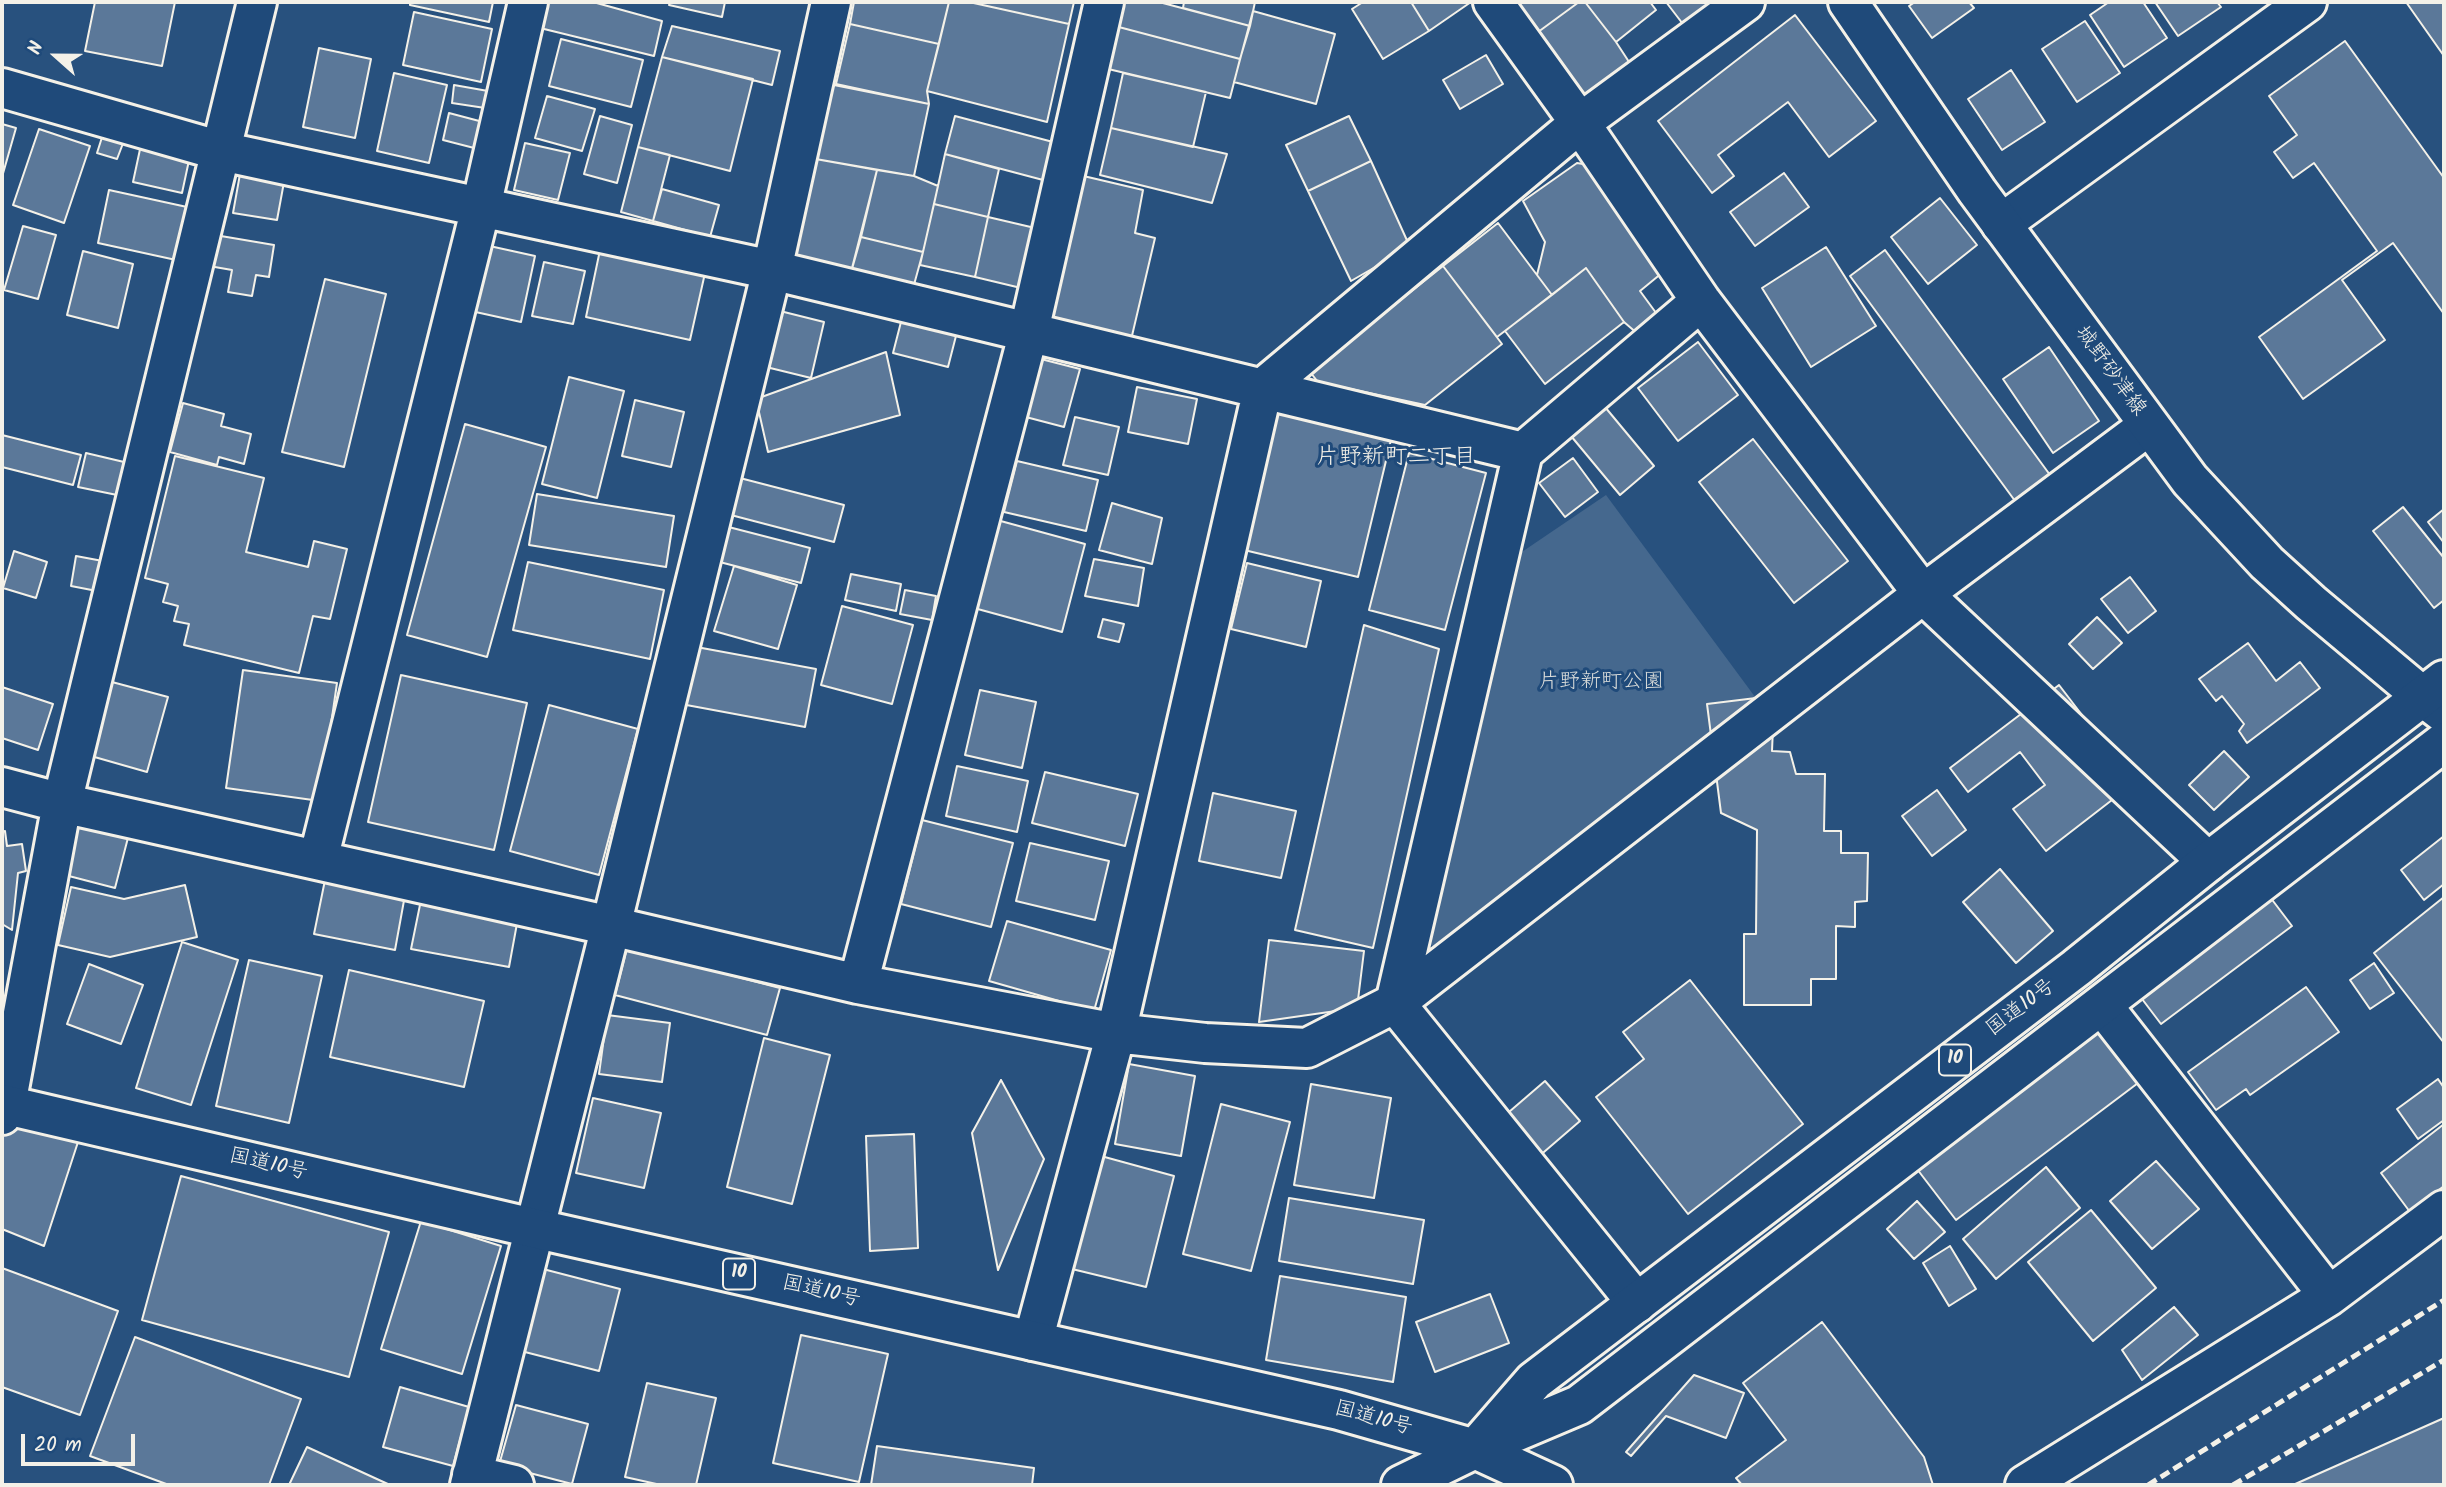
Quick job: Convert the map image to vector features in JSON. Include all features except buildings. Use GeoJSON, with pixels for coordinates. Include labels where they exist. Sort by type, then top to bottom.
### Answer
{"type":"FeatureCollection","features":[{"type":"Feature","properties":{"kind":"main road"},"geometry":{"type":"LineString","coordinates":[[3,1108],[62,803],[257,2]]}},
{"type":"Feature","properties":{"kind":"main road"},"geometry":{"type":"LineString","coordinates":[[318,860],[481,207],[528,2]]}},
{"type":"Feature","properties":{"kind":"main road"},"geometry":{"type":"LineString","coordinates":[[514,1485],[471,1480],[611,926],[772,270],[831,2]]}},
{"type":"Feature","properties":{"kind":"main road"},"geometry":{"type":"LineString","coordinates":[[858,984],[1029,331],[1104,2]]}},
{"type":"Feature","properties":{"kind":"main road"},"geometry":{"type":"LineString","coordinates":[[1493,2],[1580,123],[1701,301],[1923,594],[2208,862]]}},
{"type":"Feature","properties":{"kind":"main road"},"geometry":{"type":"LineString","coordinates":[[1033,1341],[1116,1033],[1263,388],[1580,123],[1745,2]]}},
{"type":"Feature","properties":{"kind":"main road","name":"城野砂津線"},"geometry":{"type":"LineString","coordinates":[[1848,2],[2001,224],[2190,480],[2267,563],[2311,603],[2437,696]]}},
{"type":"Feature","properties":{"kind":"main road"},"geometry":{"type":"LineString","coordinates":[[2001,224],[2263,14],[2307,2]]}},
{"type":"Feature","properties":{"kind":"main road"},"geometry":{"type":"LineString","coordinates":[[2,88],[221,151],[772,270],[1523,452]]}},
{"type":"Feature","properties":{"kind":"main road"},"geometry":{"type":"LineString","coordinates":[[1395,1003],[1523,452],[1701,301]]}},
{"type":"Feature","properties":{"kind":"main road"},"geometry":{"type":"LineString","coordinates":[[2,787],[62,803],[858,984],[1116,1033],[1206,1043],[1307,1048],[1395,1003],[1923,594],[2148,426]]}},
{"type":"Feature","properties":{"kind":"main road","name":"国道10号"},"geometry":{"type":"LineString","coordinates":[[3,1108],[1339,1410],[1475,1450],[1534,1381],[2076,968],[2208,862],[2437,696]]}},
{"type":"Feature","properties":{"kind":"main road","name":"10"},"geometry":{"type":"LineString","coordinates":[[1475,1450],[1579,1405],[2444,742]]}},
{"type":"Feature","properties":{"kind":"main road"},"geometry":{"type":"LineString","coordinates":[[1395,1003],[1637,1303]]}},
{"type":"Feature","properties":{"kind":"main road"},"geometry":{"type":"LineString","coordinates":[[2102,1005],[2329,1296]]}},
{"type":"Feature","properties":{"kind":"main road"},"geometry":{"type":"LineString","coordinates":[[2025,1485],[2329,1296],[2444,1210]]}},
{"type":"Feature","properties":{"kind":"main road"},"geometry":{"type":"LineString","coordinates":[[1401,1485],[1475,1450],[1553,1485]]}},
{"type":"Feature","properties":{"kind":"green space","name":"片野新町公園"},"geometry":{"type":"Polygon","coordinates":[[[1606,495],[1761,705],[1440,951],[1421,938],[1513,558],[1606,495]]]}},
{"type":"Feature","properties":{"kind":"railway"},"geometry":{"type":"LineString","coordinates":[[2148,1485],[2444,1300]]}},
{"type":"Feature","properties":{"kind":"railway"},"geometry":{"type":"LineString","coordinates":[[2233,1485],[2444,1360]]}},
{"type":"Feature","properties":{"kind":"district","name":"片野新町二丁目"},"geometry":{"type":"Point","coordinates":[1396,459]}}]}
